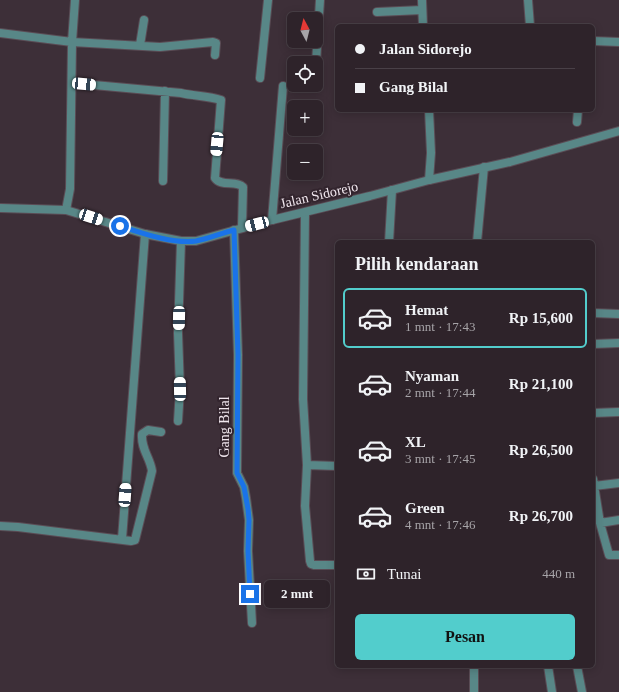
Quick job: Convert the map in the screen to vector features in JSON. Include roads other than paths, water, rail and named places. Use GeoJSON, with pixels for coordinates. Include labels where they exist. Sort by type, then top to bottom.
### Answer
{"type":"FeatureCollection","features":[{"type":"Feature","properties":{"kind":"street"},"geometry":{"type":"LineString","coordinates":[[66,210],[70,189],[72,42],[75,0]]}},
{"type":"Feature","properties":{"kind":"street"},"geometry":{"type":"LineString","coordinates":[[260,78],[268,0]]}},
{"type":"Feature","properties":{"kind":"street"},"geometry":{"type":"LineString","coordinates":[[316,56],[320,0]]}},
{"type":"Feature","properties":{"kind":"street"},"geometry":{"type":"LineString","coordinates":[[422,0],[423,24]]}},
{"type":"Feature","properties":{"kind":"street"},"geometry":{"type":"LineString","coordinates":[[528,0],[530,24]]}},
{"type":"Feature","properties":{"kind":"street"},"geometry":{"type":"LineString","coordinates":[[377,12],[422,10]]}},
{"type":"Feature","properties":{"kind":"street"},"geometry":{"type":"LineString","coordinates":[[140,45],[144,20]]}},
{"type":"Feature","properties":{"kind":"street"},"geometry":{"type":"LineString","coordinates":[[0,33],[72,42],[160,47],[213,42],[216,43],[215,55]]}},
{"type":"Feature","properties":{"kind":"street"},"geometry":{"type":"LineString","coordinates":[[595,41],[619,42]]}},
{"type":"Feature","properties":{"kind":"street"},"geometry":{"type":"LineString","coordinates":[[72,83],[165,91],[163,182]]}},
{"type":"Feature","properties":{"kind":"street"},"geometry":{"type":"LineString","coordinates":[[272,220],[283,86]]}},
{"type":"Feature","properties":{"kind":"street","name":"Gang Bilal"},"geometry":{"type":"LineString","coordinates":[[165,91],[212,97],[221,100],[215,178],[219,182],[238,184],[243,187],[238,229],[237,473],[244,487],[249,520],[248,551],[252,623]]}},
{"type":"Feature","properties":{"kind":"street"},"geometry":{"type":"LineString","coordinates":[[429,112],[431,153],[429,180]]}},
{"type":"Feature","properties":{"kind":"street"},"geometry":{"type":"LineString","coordinates":[[577,122],[578,112]]}},
{"type":"Feature","properties":{"kind":"street","name":"Jalan Sidorejo"},"geometry":{"type":"LineString","coordinates":[[0,208],[66,210],[145,234],[181,241],[203,240],[238,229],[429,180],[510,162],[619,131]]}},
{"type":"Feature","properties":{"kind":"street"},"geometry":{"type":"LineString","coordinates":[[477,240],[484,167]]}},
{"type":"Feature","properties":{"kind":"street"},"geometry":{"type":"LineString","coordinates":[[389,240],[392,190]]}},
{"type":"Feature","properties":{"kind":"street"},"geometry":{"type":"LineString","coordinates":[[305,213],[303,386],[307,465],[305,506],[311,564],[335,565]]}},
{"type":"Feature","properties":{"kind":"street"},"geometry":{"type":"LineString","coordinates":[[122,538],[145,234]]}},
{"type":"Feature","properties":{"kind":"street"},"geometry":{"type":"LineString","coordinates":[[178,421],[180,389],[178,334],[181,241]]}},
{"type":"Feature","properties":{"kind":"street"},"geometry":{"type":"LineString","coordinates":[[595,313],[619,314]]}},
{"type":"Feature","properties":{"kind":"street"},"geometry":{"type":"LineString","coordinates":[[595,344],[619,343]]}},
{"type":"Feature","properties":{"kind":"street"},"geometry":{"type":"LineString","coordinates":[[595,413],[619,412]]}},
{"type":"Feature","properties":{"kind":"street"},"geometry":{"type":"LineString","coordinates":[[0,526],[131,540],[136,538],[152,471],[151,464],[143,449],[142,434],[148,430],[161,432]]}},
{"type":"Feature","properties":{"kind":"street"},"geometry":{"type":"LineString","coordinates":[[307,465],[335,466]]}},
{"type":"Feature","properties":{"kind":"street"},"geometry":{"type":"LineString","coordinates":[[595,483],[619,483]]}},
{"type":"Feature","properties":{"kind":"street"},"geometry":{"type":"LineString","coordinates":[[595,490],[600,523],[609,555],[619,555]]}},
{"type":"Feature","properties":{"kind":"street"},"geometry":{"type":"LineString","coordinates":[[600,523],[619,520]]}},
{"type":"Feature","properties":{"kind":"street"},"geometry":{"type":"LineString","coordinates":[[474,668],[474,692]]}},
{"type":"Feature","properties":{"kind":"street"},"geometry":{"type":"LineString","coordinates":[[548,668],[552,692]]}},
{"type":"Feature","properties":{"kind":"street"},"geometry":{"type":"LineString","coordinates":[[577,668],[582,692]]}}]}
